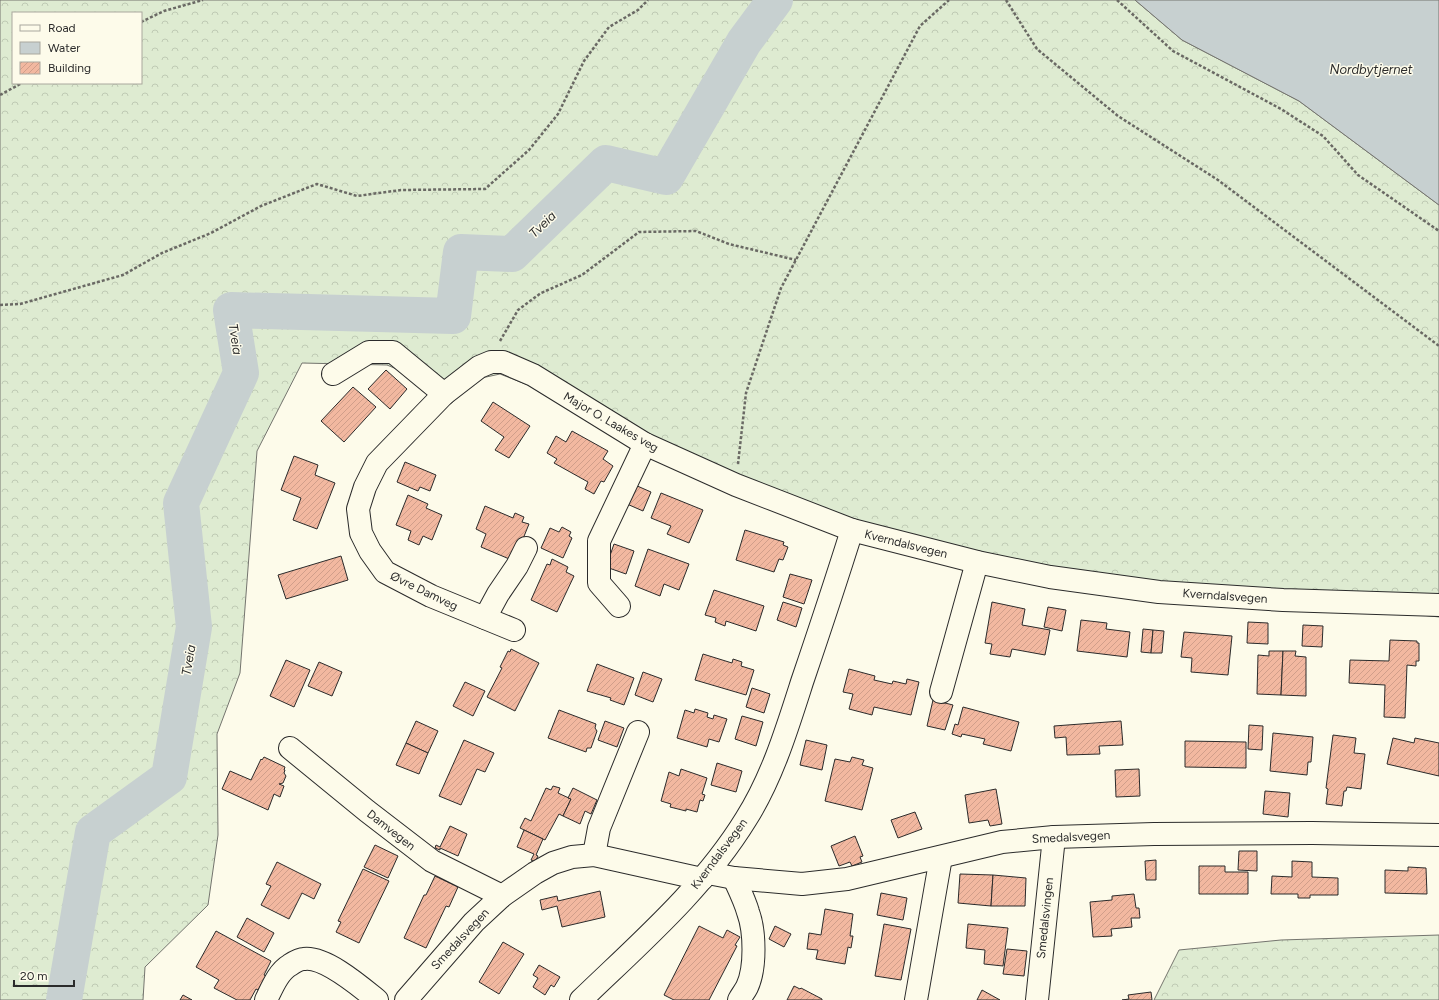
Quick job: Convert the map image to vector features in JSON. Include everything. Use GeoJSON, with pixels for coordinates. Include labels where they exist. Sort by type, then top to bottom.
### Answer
{"type":"FeatureCollection","features":[{"type":"Feature","properties":{"kind":"street"},"geometry":{"type":"LineString","coordinates":[[333,374],[369,352],[393,352],[444,394],[479,367],[491,362]]}},
{"type":"Feature","properties":{"kind":"street","name":"Major O. Laakes veg"},"geometry":{"type":"LineString","coordinates":[[491,362],[503,362],[533,375],[645,444],[736,485],[852,530]]}},
{"type":"Feature","properties":{"kind":"street","name":"Øvre Damveg"},"geometry":{"type":"LineString","coordinates":[[444,394],[377,463],[365,487],[358,509],[361,533],[370,551],[385,572],[431,596],[514,630]]}},
{"type":"Feature","properties":{"kind":"street"},"geometry":{"type":"LineString","coordinates":[[619,606],[599,583],[599,541],[645,444]]}},
{"type":"Feature","properties":{"kind":"street","name":"Kverndalsvegen"},"geometry":{"type":"LineString","coordinates":[[581,1000],[680,904],[705,876],[747,818],[766,782],[788,727],[852,530],[977,562],[1050,577],[1159,592],[1283,600],[1439,605]]}},
{"type":"Feature","properties":{"kind":"street"},"geometry":{"type":"LineString","coordinates":[[485,618],[498,594],[518,566],[526,548]]}},
{"type":"Feature","properties":{"kind":"street"},"geometry":{"type":"LineString","coordinates":[[941,692],[977,562]]}},
{"type":"Feature","properties":{"kind":"street"},"geometry":{"type":"LineString","coordinates":[[594,855],[599,828],[638,732]]}},
{"type":"Feature","properties":{"kind":"street","name":"Damvegen"},"geometry":{"type":"LineString","coordinates":[[290,748],[367,811],[432,861],[502,896]]}},
{"type":"Feature","properties":{"kind":"street","name":"Smedalsvegen"},"geometry":{"type":"LineString","coordinates":[[406,1000],[474,922],[502,896],[553,862],[572,857],[594,855],[705,876],[802,884],[839,880],[1002,842],[1054,837],[1162,834],[1439,835]]}},
{"type":"Feature","properties":{"kind":"street","name":"Smedalsvingen"},"geometry":{"type":"LineString","coordinates":[[1037,1000],[1054,837]]}},
{"type":"Feature","properties":{"kind":"street"},"geometry":{"type":"LineString","coordinates":[[916,1000],[941,857]]}},
{"type":"Feature","properties":{"kind":"street"},"geometry":{"type":"LineString","coordinates":[[734,878],[749,913],[753,956],[747,986],[739,1000]]}},
{"type":"Feature","properties":{"kind":"street"},"geometry":{"type":"LineString","coordinates":[[266,1000],[277,979],[289,965],[303,959],[322,962],[339,971],[377,1000]]}},
{"type":"Feature","properties":{"kind":"path"},"geometry":{"type":"LineString","coordinates":[[142,22],[164,11],[203,0]]}},
{"type":"Feature","properties":{"kind":"path"},"geometry":{"type":"LineString","coordinates":[[0,305],[20,304],[123,276],[162,253],[211,233],[261,206],[317,184],[357,196],[402,190],[485,189],[529,150],[558,114],[584,61],[609,27],[638,10],[648,0]]}},
{"type":"Feature","properties":{"kind":"path"},"geometry":{"type":"LineString","coordinates":[[736,485],[746,393],[781,288],[920,26],[949,0]]}},
{"type":"Feature","properties":{"kind":"path"},"geometry":{"type":"LineString","coordinates":[[1006,0],[1037,49],[1118,116],[1218,180],[1439,346]]}},
{"type":"Feature","properties":{"kind":"path"},"geometry":{"type":"LineString","coordinates":[[1116,0],[1173,51],[1280,109],[1323,136],[1358,175],[1439,231]]}},
{"type":"Feature","properties":{"kind":"path"},"geometry":{"type":"LineString","coordinates":[[0,95],[20,84]]}},
{"type":"Feature","properties":{"kind":"path"},"geometry":{"type":"LineString","coordinates":[[491,362],[518,310],[542,293],[582,275],[639,232],[696,231],[728,244],[796,260]]}},
{"type":"Feature","properties":{"kind":"green space"},"geometry":{"type":"Polygon","coordinates":[[[0,0],[1135,0],[1182,40],[1299,101],[1439,205],[1439,617],[1328,604],[1209,600],[983,575],[738,495],[609,417],[500,374],[440,387],[387,365],[302,363],[257,451],[240,673],[217,734],[218,835],[208,905],[145,967],[143,1000],[0,1000],[0,0]]]}},
{"type":"Feature","properties":{"kind":"green space"},"geometry":{"type":"Polygon","coordinates":[[[1439,935],[1439,1000],[1154,1000],[1179,950],[1281,940],[1439,935]]]}},
{"type":"Feature","properties":{"kind":"water","name":"Nordbytjernet"},"geometry":{"type":"Polygon","coordinates":[[[1135,0],[1439,0],[1439,205],[1299,101],[1182,40],[1135,0]]]}},
{"type":"Feature","properties":{"kind":"building"},"geometry":{"type":"Polygon","coordinates":[[[386,370],[407,389],[390,409],[368,389],[386,370]]]}},
{"type":"Feature","properties":{"kind":"building"},"geometry":{"type":"Polygon","coordinates":[[[353,387],[376,407],[344,442],[321,421],[353,387]]]}},
{"type":"Feature","properties":{"kind":"building"},"geometry":{"type":"Polygon","coordinates":[[[493,402],[530,426],[509,458],[495,450],[504,437],[481,421],[493,402]]]}},
{"type":"Feature","properties":{"kind":"building"},"geometry":{"type":"Polygon","coordinates":[[[572,431],[608,451],[603,459],[613,466],[604,482],[601,481],[594,494],[585,489],[588,482],[554,463],[557,459],[547,453],[556,436],[566,442],[572,431]]]}},
{"type":"Feature","properties":{"kind":"building"},"geometry":{"type":"Polygon","coordinates":[[[294,456],[318,465],[315,475],[335,483],[317,529],[293,520],[301,498],[281,490],[294,456]]]}},
{"type":"Feature","properties":{"kind":"building"},"geometry":{"type":"Polygon","coordinates":[[[405,462],[436,475],[430,491],[420,487],[418,491],[397,482],[405,462]]]}},
{"type":"Feature","properties":{"kind":"building"},"geometry":{"type":"Polygon","coordinates":[[[635,485],[651,492],[643,511],[627,504],[635,485]]]}},
{"type":"Feature","properties":{"kind":"building"},"geometry":{"type":"Polygon","coordinates":[[[661,493],[703,510],[689,543],[667,534],[671,526],[651,518],[661,493]]]}},
{"type":"Feature","properties":{"kind":"building"},"geometry":{"type":"Polygon","coordinates":[[[408,495],[428,504],[426,508],[442,515],[432,540],[423,536],[419,545],[408,540],[411,531],[396,525],[408,495]]]}},
{"type":"Feature","properties":{"kind":"building"},"geometry":{"type":"Polygon","coordinates":[[[485,506],[513,518],[515,513],[524,517],[522,522],[529,524],[514,561],[481,547],[486,534],[476,529],[485,506]]]}},
{"type":"Feature","properties":{"kind":"building"},"geometry":{"type":"Polygon","coordinates":[[[562,527],[571,532],[569,536],[572,538],[563,558],[541,548],[550,528],[559,532],[562,527]]]}},
{"type":"Feature","properties":{"kind":"building"},"geometry":{"type":"Polygon","coordinates":[[[745,530],[784,542],[783,545],[788,547],[783,560],[779,559],[774,572],[736,560],[745,530]]]}},
{"type":"Feature","properties":{"kind":"building"},"geometry":{"type":"Polygon","coordinates":[[[614,544],[634,551],[626,574],[606,567],[614,544]]]}},
{"type":"Feature","properties":{"kind":"building"},"geometry":{"type":"Polygon","coordinates":[[[648,549],[689,564],[679,590],[664,584],[660,596],[635,586],[648,549]]]}},
{"type":"Feature","properties":{"kind":"building"},"geometry":{"type":"Polygon","coordinates":[[[341,556],[348,580],[286,599],[278,575],[341,556]]]}},
{"type":"Feature","properties":{"kind":"building"},"geometry":{"type":"Polygon","coordinates":[[[552,559],[568,567],[566,572],[574,576],[557,612],[531,600],[547,564],[550,565],[552,559]]]}},
{"type":"Feature","properties":{"kind":"building"},"geometry":{"type":"Polygon","coordinates":[[[790,574],[812,580],[804,604],[783,597],[790,574]]]}},
{"type":"Feature","properties":{"kind":"building"},"geometry":{"type":"Polygon","coordinates":[[[714,590],[764,606],[756,631],[726,621],[725,626],[715,622],[716,618],[705,615],[714,590]]]}},
{"type":"Feature","properties":{"kind":"building"},"geometry":{"type":"Polygon","coordinates":[[[783,602],[802,608],[796,627],[777,620],[783,602]]]}},
{"type":"Feature","properties":{"kind":"building"},"geometry":{"type":"Polygon","coordinates":[[[992,602],[1025,609],[1022,625],[1050,630],[1045,655],[1012,649],[1010,657],[990,654],[992,644],[985,643],[992,602]]]}},
{"type":"Feature","properties":{"kind":"building"},"geometry":{"type":"Polygon","coordinates":[[[1048,607],[1066,610],[1062,631],[1044,627],[1048,607]]]}},
{"type":"Feature","properties":{"kind":"building"},"geometry":{"type":"Polygon","coordinates":[[[1081,620],[1107,623],[1106,629],[1130,632],[1127,657],[1077,651],[1081,620]]]}},
{"type":"Feature","properties":{"kind":"building"},"geometry":{"type":"Polygon","coordinates":[[[1248,622],[1268,623],[1268,644],[1247,643],[1248,622]]]}},
{"type":"Feature","properties":{"kind":"building"},"geometry":{"type":"Polygon","coordinates":[[[1303,625],[1323,626],[1322,647],[1302,646],[1303,625]]]}},
{"type":"Feature","properties":{"kind":"building"},"geometry":{"type":"Polygon","coordinates":[[[1143,629],[1153,630],[1151,653],[1141,652],[1143,629]]]}},
{"type":"Feature","properties":{"kind":"building"},"geometry":{"type":"Polygon","coordinates":[[[1153,630],[1164,631],[1162,653],[1151,653],[1153,630]]]}},
{"type":"Feature","properties":{"kind":"building"},"geometry":{"type":"Polygon","coordinates":[[[1184,632],[1232,636],[1228,675],[1191,672],[1192,658],[1181,657],[1184,632]]]}},
{"type":"Feature","properties":{"kind":"building"},"geometry":{"type":"Polygon","coordinates":[[[1390,640],[1417,641],[1417,643],[1419,643],[1419,661],[1416,661],[1416,666],[1407,665],[1405,718],[1384,717],[1385,685],[1349,683],[1350,660],[1389,661],[1390,640]]]}},
{"type":"Feature","properties":{"kind":"building"},"geometry":{"type":"Polygon","coordinates":[[[511,649],[539,663],[515,711],[487,697],[502,668],[500,667],[508,651],[510,652],[511,649]]]}},
{"type":"Feature","properties":{"kind":"building"},"geometry":{"type":"Polygon","coordinates":[[[1269,651],[1283,651],[1281,695],[1257,694],[1258,655],[1269,656],[1269,651]]]}},
{"type":"Feature","properties":{"kind":"building"},"geometry":{"type":"Polygon","coordinates":[[[1283,651],[1296,651],[1295,656],[1306,657],[1306,696],[1281,695],[1283,651]]]}},
{"type":"Feature","properties":{"kind":"building"},"geometry":{"type":"Polygon","coordinates":[[[703,654],[732,663],[733,659],[742,662],[741,666],[754,670],[746,695],[695,680],[703,654]]]}},
{"type":"Feature","properties":{"kind":"building"},"geometry":{"type":"Polygon","coordinates":[[[286,660],[310,670],[294,707],[270,696],[286,660]]]}},
{"type":"Feature","properties":{"kind":"building"},"geometry":{"type":"Polygon","coordinates":[[[319,662],[342,672],[332,696],[308,686],[319,662]]]}},
{"type":"Feature","properties":{"kind":"building"},"geometry":{"type":"Polygon","coordinates":[[[597,664],[634,678],[624,705],[610,700],[611,698],[587,691],[597,664]]]}},
{"type":"Feature","properties":{"kind":"building"},"geometry":{"type":"Polygon","coordinates":[[[849,669],[875,676],[874,680],[892,684],[893,681],[906,684],[907,679],[919,682],[911,715],[874,707],[872,715],[849,709],[853,694],[843,692],[849,669]]]}},
{"type":"Feature","properties":{"kind":"building"},"geometry":{"type":"Polygon","coordinates":[[[643,672],[662,679],[653,702],[635,695],[643,672]]]}},
{"type":"Feature","properties":{"kind":"building"},"geometry":{"type":"Polygon","coordinates":[[[465,682],[485,691],[473,716],[453,706],[465,682]]]}},
{"type":"Feature","properties":{"kind":"building"},"geometry":{"type":"Polygon","coordinates":[[[752,688],[770,694],[764,713],[746,707],[752,688]]]}},
{"type":"Feature","properties":{"kind":"building"},"geometry":{"type":"Polygon","coordinates":[[[933,700],[953,705],[945,730],[927,726],[933,700]]]}},
{"type":"Feature","properties":{"kind":"building"},"geometry":{"type":"Polygon","coordinates":[[[963,707],[1019,722],[1011,751],[983,744],[985,739],[962,734],[961,737],[952,734],[955,724],[958,725],[963,707]]]}},
{"type":"Feature","properties":{"kind":"building"},"geometry":{"type":"Polygon","coordinates":[[[695,709],[708,713],[707,717],[713,719],[714,715],[727,719],[719,742],[709,739],[707,747],[677,738],[685,710],[694,713],[695,709]]]}},
{"type":"Feature","properties":{"kind":"building"},"geometry":{"type":"Polygon","coordinates":[[[559,710],[596,724],[595,728],[597,731],[591,748],[587,748],[586,752],[548,738],[559,710]]]}},
{"type":"Feature","properties":{"kind":"building"},"geometry":{"type":"Polygon","coordinates":[[[742,716],[763,722],[756,746],[735,739],[742,716]]]}},
{"type":"Feature","properties":{"kind":"building"},"geometry":{"type":"Polygon","coordinates":[[[416,721],[438,731],[428,753],[406,743],[416,721]]]}},
{"type":"Feature","properties":{"kind":"building"},"geometry":{"type":"Polygon","coordinates":[[[605,721],[624,728],[617,747],[598,740],[605,721]]]}},
{"type":"Feature","properties":{"kind":"building"},"geometry":{"type":"Polygon","coordinates":[[[1121,721],[1123,745],[1099,746],[1100,754],[1067,755],[1066,737],[1055,738],[1054,726],[1121,721]]]}},
{"type":"Feature","properties":{"kind":"building"},"geometry":{"type":"Polygon","coordinates":[[[1249,725],[1263,726],[1262,750],[1248,749],[1249,725]]]}},
{"type":"Feature","properties":{"kind":"building"},"geometry":{"type":"Polygon","coordinates":[[[1273,733],[1313,737],[1311,762],[1308,762],[1307,775],[1270,771],[1273,733]]]}},
{"type":"Feature","properties":{"kind":"building"},"geometry":{"type":"Polygon","coordinates":[[[1333,735],[1356,738],[1354,753],[1365,754],[1361,789],[1347,787],[1346,791],[1344,791],[1342,806],[1326,804],[1328,789],[1326,788],[1333,735]]]}},
{"type":"Feature","properties":{"kind":"building"},"geometry":{"type":"Polygon","coordinates":[[[1393,738],[1414,743],[1415,738],[1439,743],[1439,776],[1387,764],[1393,738]]]}},
{"type":"Feature","properties":{"kind":"building"},"geometry":{"type":"Polygon","coordinates":[[[464,740],[494,753],[485,772],[477,769],[461,805],[439,796],[464,740]]]}},
{"type":"Feature","properties":{"kind":"building"},"geometry":{"type":"Polygon","coordinates":[[[806,740],[827,745],[822,770],[800,765],[806,740]]]}},
{"type":"Feature","properties":{"kind":"building"},"geometry":{"type":"Polygon","coordinates":[[[1185,741],[1246,742],[1246,768],[1185,767],[1185,741]]]}},
{"type":"Feature","properties":{"kind":"building"},"geometry":{"type":"Polygon","coordinates":[[[406,743],[428,753],[419,774],[396,765],[406,743]]]}},
{"type":"Feature","properties":{"kind":"building"},"geometry":{"type":"Polygon","coordinates":[[[264,757],[285,767],[284,773],[286,776],[283,783],[279,784],[284,786],[280,797],[274,794],[268,810],[222,789],[230,771],[251,780],[261,759],[262,760],[264,757]]]}},
{"type":"Feature","properties":{"kind":"building"},"geometry":{"type":"Polygon","coordinates":[[[852,757],[864,760],[862,765],[873,768],[862,810],[825,801],[835,759],[850,762],[852,757]]]}},
{"type":"Feature","properties":{"kind":"building"},"geometry":{"type":"Polygon","coordinates":[[[717,763],[742,771],[736,792],[711,785],[717,763]]]}},
{"type":"Feature","properties":{"kind":"building"},"geometry":{"type":"Polygon","coordinates":[[[681,769],[707,778],[702,794],[705,795],[703,801],[700,800],[697,812],[670,807],[671,804],[661,801],[669,772],[679,776],[681,769]]]}},
{"type":"Feature","properties":{"kind":"building"},"geometry":{"type":"Polygon","coordinates":[[[1139,769],[1140,796],[1116,797],[1115,770],[1139,769]]]}},
{"type":"Feature","properties":{"kind":"building"},"geometry":{"type":"Polygon","coordinates":[[[553,786],[560,788],[558,793],[571,799],[563,816],[559,814],[545,840],[520,828],[525,818],[531,821],[546,788],[551,790],[553,786]]]}},
{"type":"Feature","properties":{"kind":"building"},"geometry":{"type":"Polygon","coordinates":[[[573,788],[597,800],[591,814],[585,811],[580,824],[563,816],[571,799],[568,798],[573,788]]]}},
{"type":"Feature","properties":{"kind":"building"},"geometry":{"type":"Polygon","coordinates":[[[996,789],[1002,824],[990,826],[988,820],[969,823],[965,795],[996,789]]]}},
{"type":"Feature","properties":{"kind":"building"},"geometry":{"type":"Polygon","coordinates":[[[1265,791],[1290,793],[1288,817],[1263,814],[1265,791]]]}},
{"type":"Feature","properties":{"kind":"building"},"geometry":{"type":"Polygon","coordinates":[[[915,812],[922,829],[898,838],[891,820],[915,812]]]}},
{"type":"Feature","properties":{"kind":"building"},"geometry":{"type":"Polygon","coordinates":[[[450,826],[467,834],[458,856],[440,848],[440,850],[435,848],[436,845],[440,847],[450,826]]]}},
{"type":"Feature","properties":{"kind":"building"},"geometry":{"type":"Polygon","coordinates":[[[524,830],[543,839],[536,855],[538,856],[535,862],[531,860],[534,854],[517,847],[524,830]]]}},
{"type":"Feature","properties":{"kind":"building"},"geometry":{"type":"Polygon","coordinates":[[[855,836],[863,856],[860,857],[862,862],[852,866],[850,862],[839,866],[831,846],[855,836]]]}},
{"type":"Feature","properties":{"kind":"building"},"geometry":{"type":"Polygon","coordinates":[[[375,845],[398,856],[388,878],[364,867],[375,845]]]}},
{"type":"Feature","properties":{"kind":"building"},"geometry":{"type":"Polygon","coordinates":[[[1239,851],[1257,851],[1257,871],[1238,870],[1239,851]]]}},
{"type":"Feature","properties":{"kind":"building"},"geometry":{"type":"Polygon","coordinates":[[[1156,860],[1156,880],[1146,880],[1145,861],[1156,860]]]}},
{"type":"Feature","properties":{"kind":"building"},"geometry":{"type":"Polygon","coordinates":[[[1292,861],[1312,862],[1312,877],[1338,878],[1338,895],[1310,895],[1310,898],[1298,898],[1298,894],[1271,894],[1272,876],[1292,877],[1292,861]]]}},
{"type":"Feature","properties":{"kind":"building"},"geometry":{"type":"Polygon","coordinates":[[[277,862],[321,884],[314,899],[302,893],[289,919],[261,905],[271,886],[266,884],[277,862]]]}},
{"type":"Feature","properties":{"kind":"building"},"geometry":{"type":"Polygon","coordinates":[[[1199,866],[1225,866],[1225,872],[1248,872],[1248,894],[1199,894],[1199,866]]]}},
{"type":"Feature","properties":{"kind":"building"},"geometry":{"type":"Polygon","coordinates":[[[1408,867],[1426,868],[1427,894],[1385,893],[1385,870],[1408,871],[1408,867]]]}},
{"type":"Feature","properties":{"kind":"building"},"geometry":{"type":"Polygon","coordinates":[[[363,869],[389,881],[359,943],[336,932],[341,922],[338,921],[363,869]]]}},
{"type":"Feature","properties":{"kind":"building"},"geometry":{"type":"Polygon","coordinates":[[[960,874],[993,875],[991,906],[958,903],[960,874]]]}},
{"type":"Feature","properties":{"kind":"building"},"geometry":{"type":"Polygon","coordinates":[[[993,875],[1026,878],[1025,906],[991,906],[993,875]]]}},
{"type":"Feature","properties":{"kind":"building"},"geometry":{"type":"Polygon","coordinates":[[[435,876],[458,887],[449,907],[446,906],[426,948],[404,938],[424,895],[426,895],[435,876]]]}},
{"type":"Feature","properties":{"kind":"building"},"geometry":{"type":"Polygon","coordinates":[[[600,891],[605,917],[562,927],[557,906],[542,910],[540,900],[557,896],[558,901],[600,891]]]}},
{"type":"Feature","properties":{"kind":"building"},"geometry":{"type":"Polygon","coordinates":[[[881,893],[907,898],[903,920],[877,915],[881,893]]]}},
{"type":"Feature","properties":{"kind":"building"},"geometry":{"type":"Polygon","coordinates":[[[1134,894],[1136,908],[1139,908],[1140,918],[1131,918],[1132,927],[1111,929],[1112,936],[1093,937],[1090,902],[1112,900],[1112,896],[1134,894]]]}},
{"type":"Feature","properties":{"kind":"building"},"geometry":{"type":"Polygon","coordinates":[[[825,909],[853,914],[850,936],[853,936],[851,948],[848,947],[845,964],[816,959],[818,950],[807,949],[809,933],[821,935],[825,909]]]}},
{"type":"Feature","properties":{"kind":"building"},"geometry":{"type":"Polygon","coordinates":[[[247,918],[274,933],[264,952],[237,937],[247,918]]]}},
{"type":"Feature","properties":{"kind":"building"},"geometry":{"type":"Polygon","coordinates":[[[884,924],[911,929],[901,980],[875,976],[884,924]]]}},
{"type":"Feature","properties":{"kind":"building"},"geometry":{"type":"Polygon","coordinates":[[[968,924],[1008,928],[1003,966],[984,964],[985,950],[966,948],[968,924]]]}},
{"type":"Feature","properties":{"kind":"building"},"geometry":{"type":"Polygon","coordinates":[[[699,926],[723,938],[727,930],[740,937],[735,945],[737,946],[709,1000],[674,1000],[664,995],[699,926]]]}},
{"type":"Feature","properties":{"kind":"building"},"geometry":{"type":"Polygon","coordinates":[[[775,926],[791,934],[784,947],[769,939],[775,926]]]}},
{"type":"Feature","properties":{"kind":"building"},"geometry":{"type":"Polygon","coordinates":[[[216,931],[271,961],[264,975],[266,976],[250,1000],[237,1000],[214,988],[219,980],[196,967],[216,931]]]}},
{"type":"Feature","properties":{"kind":"building"},"geometry":{"type":"Polygon","coordinates":[[[503,942],[524,954],[499,994],[479,982],[503,942]]]}},
{"type":"Feature","properties":{"kind":"building"},"geometry":{"type":"Polygon","coordinates":[[[1007,949],[1027,951],[1024,976],[1003,974],[1007,949]]]}},
{"type":"Feature","properties":{"kind":"building"},"geometry":{"type":"Polygon","coordinates":[[[539,965],[560,977],[554,987],[551,985],[545,995],[533,987],[538,978],[533,975],[539,965]]]}},
{"type":"Feature","properties":{"kind":"building"},"geometry":{"type":"Polygon","coordinates":[[[794,986],[800,989],[801,988],[822,1000],[787,1000],[794,986]]]}},
{"type":"Feature","properties":{"kind":"building"},"geometry":{"type":"Polygon","coordinates":[[[982,990],[1000,1000],[977,1000],[982,990]]]}},
{"type":"Feature","properties":{"kind":"building"},"geometry":{"type":"Polygon","coordinates":[[[1151,992],[1152,1000],[1122,1000],[1129,999],[1128,995],[1151,992]]]}},
{"type":"Feature","properties":{"kind":"building"},"geometry":{"type":"Polygon","coordinates":[[[183,995],[192,1000],[180,1000],[183,995]]]}},
{"type":"Feature","properties":{"kind":"waterway","name":"Tveia"},"geometry":{"type":"LineString","coordinates":[[64,1000],[93,832],[169,777],[194,627],[181,503],[241,373],[231,310],[453,316],[461,252],[512,254],[606,163],[666,177],[744,42],[775,0]]}}]}
